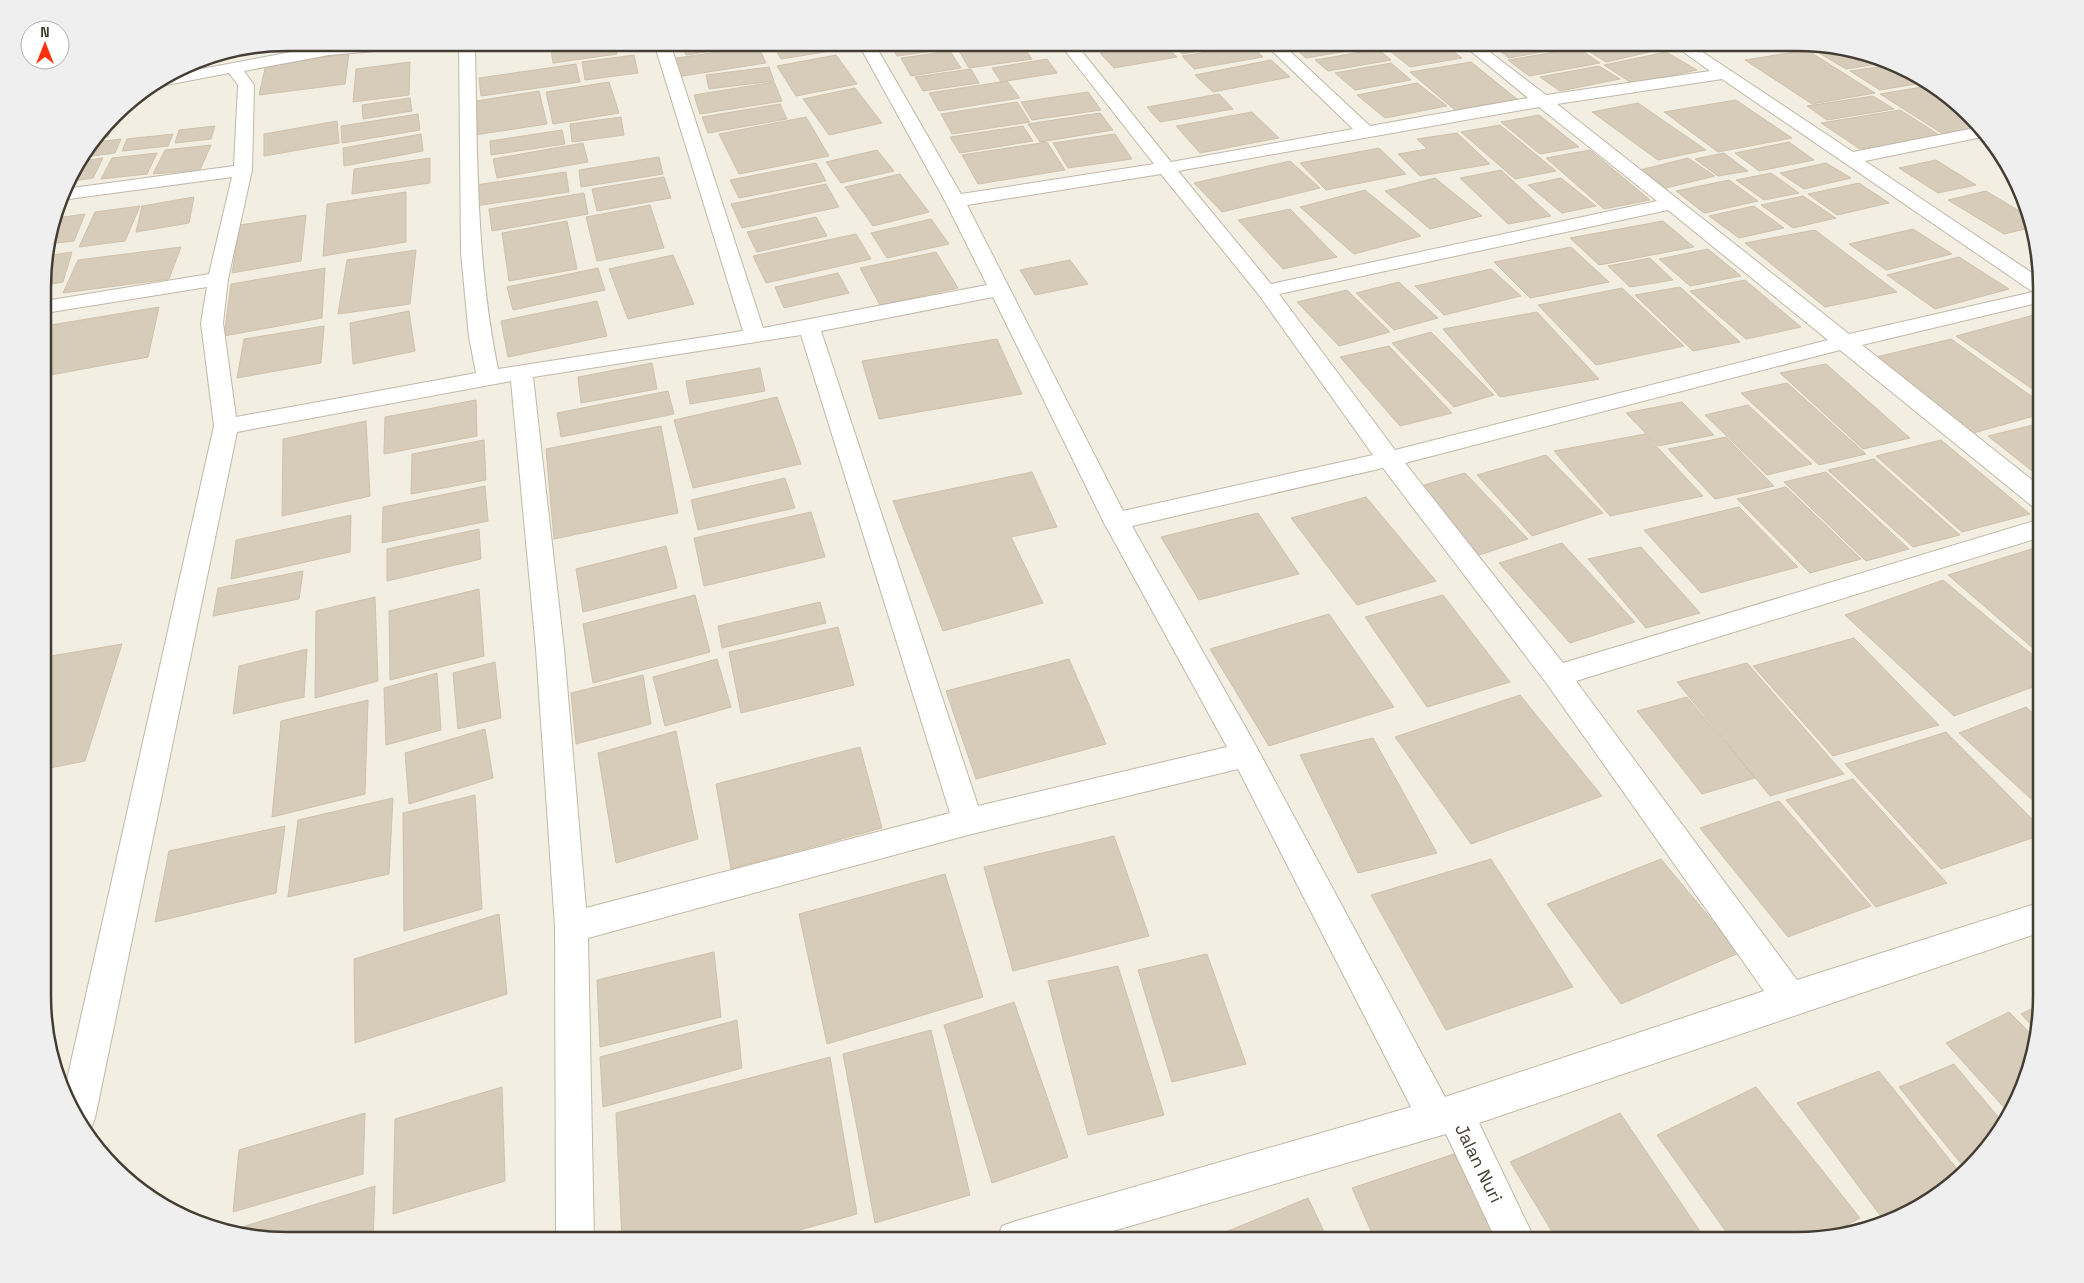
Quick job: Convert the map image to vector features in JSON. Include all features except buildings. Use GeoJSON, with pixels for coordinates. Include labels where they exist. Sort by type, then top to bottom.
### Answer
{"type":"FeatureCollection","features":[{"type":"Feature","properties":{"kind":"street"},"geometry":{"type":"LineString","coordinates":[[177,79],[234,69],[272,59],[323,51]]}},
{"type":"Feature","properties":{"kind":"street"},"geometry":{"type":"LineString","coordinates":[[467,51],[472,280],[479,337],[488,378]]}},
{"type":"Feature","properties":{"kind":"street"},"geometry":{"type":"LineString","coordinates":[[665,51],[755,335]]}},
{"type":"Feature","properties":{"kind":"street","name":"Jalan Nuri"},"geometry":{"type":"LineString","coordinates":[[871,51],[955,201],[1001,289],[1116,521],[1511,1232]]}},
{"type":"Feature","properties":{"kind":"street"},"geometry":{"type":"LineString","coordinates":[[1075,51],[1166,168],[1266,291],[1389,459],[1557,676],[1790,999]]}},
{"type":"Feature","properties":{"kind":"street"},"geometry":{"type":"LineString","coordinates":[[1282,51],[1366,131]]}},
{"type":"Feature","properties":{"kind":"street"},"geometry":{"type":"LineString","coordinates":[[1480,51],[2033,494]]}},
{"type":"Feature","properties":{"kind":"street"},"geometry":{"type":"LineString","coordinates":[[1691,51],[2014,267],[2033,281]]}},
{"type":"Feature","properties":{"kind":"street"},"geometry":{"type":"LineString","coordinates":[[79,1107],[226,426],[212,323],[218,279],[243,170],[246,85],[234,69]]}},
{"type":"Feature","properties":{"kind":"street"},"geometry":{"type":"LineString","coordinates":[[955,201],[1166,168],[1541,101],[1724,74]]}},
{"type":"Feature","properties":{"kind":"street"},"geometry":{"type":"LineString","coordinates":[[1851,158],[1975,134]]}},
{"type":"Feature","properties":{"kind":"street"},"geometry":{"type":"LineString","coordinates":[[71,194],[243,170]]}},
{"type":"Feature","properties":{"kind":"street"},"geometry":{"type":"LineString","coordinates":[[1266,291],[1672,203]]}},
{"type":"Feature","properties":{"kind":"street"},"geometry":{"type":"LineString","coordinates":[[2014,267],[2031,264]]}},
{"type":"Feature","properties":{"kind":"street"},"geometry":{"type":"LineString","coordinates":[[51,306],[218,279]]}},
{"type":"Feature","properties":{"kind":"street"},"geometry":{"type":"LineString","coordinates":[[226,426],[521,372],[809,327],[1001,289]]}},
{"type":"Feature","properties":{"kind":"street"},"geometry":{"type":"LineString","coordinates":[[1116,521],[1389,459],[1845,342],[2033,298]]}},
{"type":"Feature","properties":{"kind":"street"},"geometry":{"type":"LineString","coordinates":[[809,327],[968,822]]}},
{"type":"Feature","properties":{"kind":"street"},"geometry":{"type":"LineString","coordinates":[[521,372],[550,649],[571,927],[575,1232]]}},
{"type":"Feature","properties":{"kind":"street"},"geometry":{"type":"LineString","coordinates":[[1557,676],[2033,530]]}},
{"type":"Feature","properties":{"kind":"street"},"geometry":{"type":"LineString","coordinates":[[571,927],[968,822],[1246,755]]}},
{"type":"Feature","properties":{"kind":"street"},"geometry":{"type":"LineString","coordinates":[[1044,1232],[1446,1116],[1790,999],[2033,921]]}}]}
